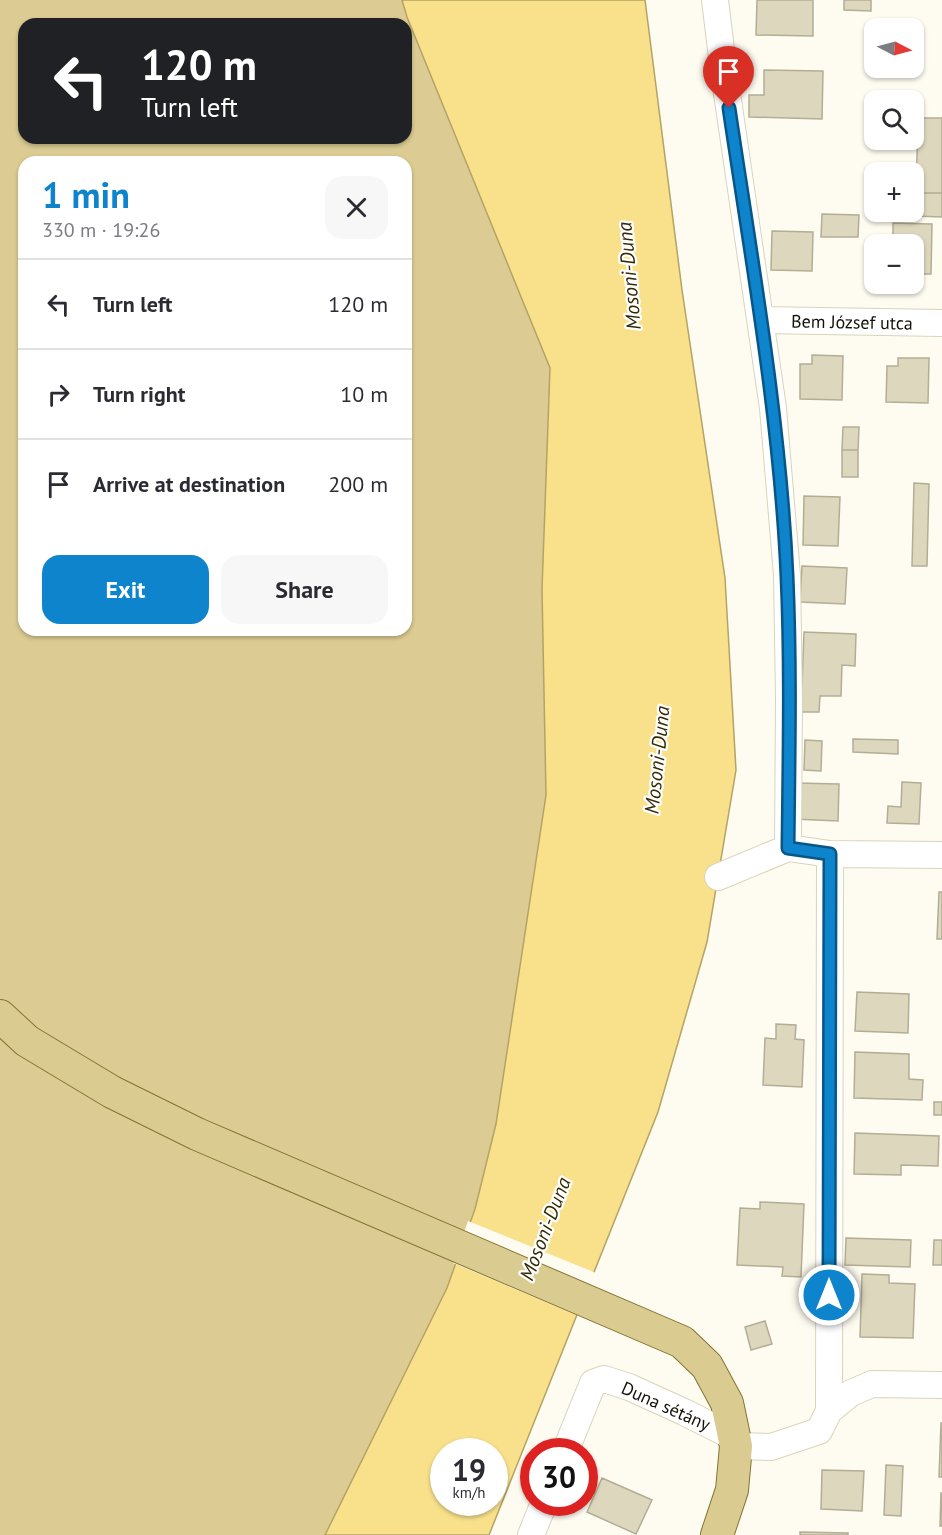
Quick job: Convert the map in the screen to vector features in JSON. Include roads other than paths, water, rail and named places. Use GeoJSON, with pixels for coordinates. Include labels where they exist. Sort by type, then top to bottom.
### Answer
{"type":"FeatureCollection","features":[{"type":"Feature","properties":{"kind":"main road"},"geometry":{"type":"LineString","coordinates":[[0,1016],[27,1041],[112,1092],[190,1130],[473,1254],[604,1307],[682,1342],[707,1366],[727,1403],[736,1446],[732,1490],[717,1535]]}},
{"type":"Feature","properties":{"kind":"street"},"geometry":{"type":"LineString","coordinates":[[715,0],[734,147],[773,408],[787,576],[788,848]]}},
{"type":"Feature","properties":{"kind":"street","name":"Bem József utca"},"geometry":{"type":"LineString","coordinates":[[761,320],[942,323]]}},
{"type":"Feature","properties":{"kind":"street"},"geometry":{"type":"LineString","coordinates":[[718,877],[788,848],[830,854],[942,855]]}},
{"type":"Feature","properties":{"kind":"street"},"geometry":{"type":"LineString","coordinates":[[829,1411],[830,854]]}},
{"type":"Feature","properties":{"kind":"street","name":"Duna sétány"},"geometry":{"type":"LineString","coordinates":[[571,1438],[593,1383],[604,1379],[629,1387],[728,1434],[736,1446]]}},
{"type":"Feature","properties":{"kind":"street"},"geometry":{"type":"LineString","coordinates":[[736,1446],[771,1447],[819,1431],[829,1411],[851,1393],[872,1384],[942,1385]]}},
{"type":"Feature","properties":{"kind":"street"},"geometry":{"type":"LineString","coordinates":[[531,1535],[539,1516]]}},
{"type":"Feature","properties":{"kind":"water","name":"Mosoni-Duna"},"geometry":{"type":"Polygon","coordinates":[[[402,0],[645,0],[682,290],[725,578],[736,770],[707,942],[658,1112],[528,1438],[520,1438],[520,1457],[508,1487],[508,1438],[430,1438],[430,1516],[497,1516],[489,1535],[325,1535],[447,1288],[475,1209],[496,1124],[546,795],[542,589],[550,368],[412,29],[412,18],[407,18],[402,0]]]}}]}
